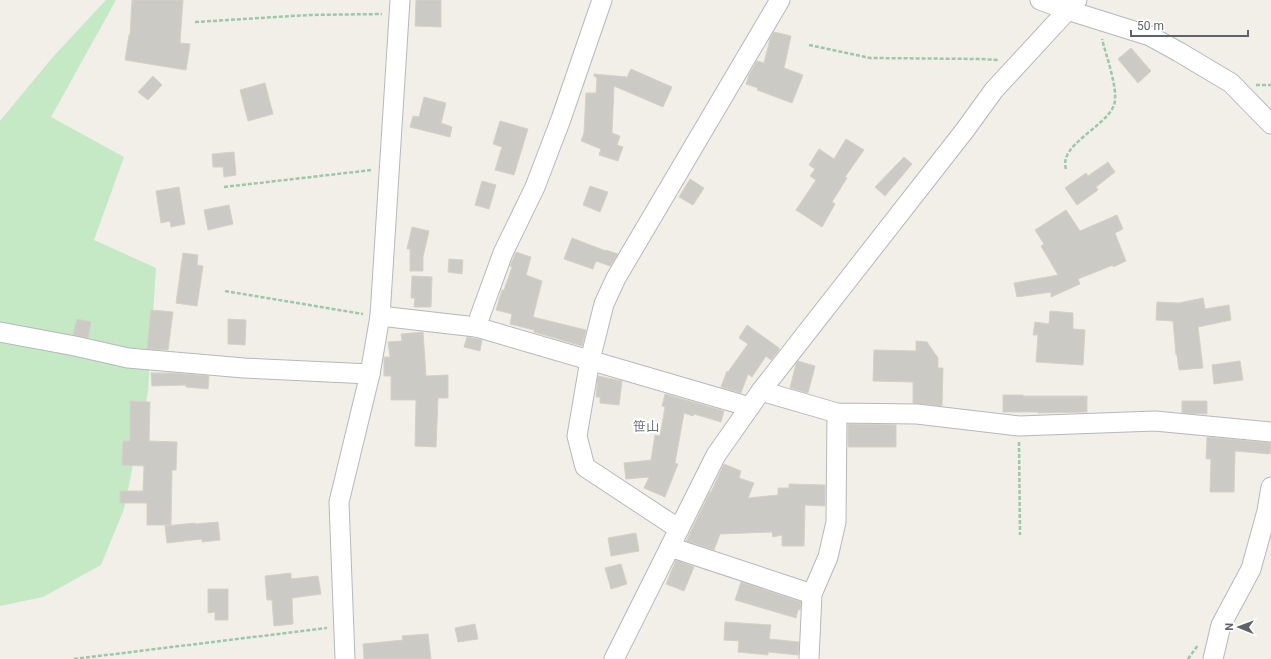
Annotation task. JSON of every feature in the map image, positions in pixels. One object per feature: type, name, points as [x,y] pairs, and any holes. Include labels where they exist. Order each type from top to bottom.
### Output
[{"type":"street","points":[[476,327],[503,254],[535,188],[561,119],[602,0]]},
{"type":"street","points":[[679,529],[585,467],[577,436],[590,360],[604,304],[616,278],[780,0]]},
{"type":"street","points":[[1040,0],[1072,5],[1097,19],[1150,36],[1180,52],[1231,83],[1271,124]]},
{"type":"street","points":[[614,659],[716,455],[761,392],[965,130],[994,90],[1072,5]]},
{"type":"street","points":[[345,659],[339,502],[370,374],[380,316],[400,7]]},
{"type":"street","points":[[380,316],[476,327],[750,407]]},
{"type":"street","points":[[0,332],[75,346],[128,358],[244,368],[370,374]]},
{"type":"street","points":[[761,392],[837,413],[917,414],[1019,426],[1155,421],[1271,432]]},
{"type":"street","points":[[810,659],[812,594],[828,557],[836,522],[837,413]]},
{"type":"street","points":[[1213,659],[1221,625],[1251,569],[1267,511],[1271,487]]},
{"type":"street","points":[[670,547],[812,594]]},
{"type":"path","points":[[195,22],[309,15],[400,7]]},
{"type":"path","points":[[1066,169],[1064,163],[1068,151],[1108,115],[1114,105],[1115,92],[1113,81],[1097,19]]},
{"type":"path","points":[[809,45],[870,58],[980,59],[1019,62]]},
{"type":"path","points":[[224,187],[390,168]]},
{"type":"path","points":[[226,291],[380,316]]},
{"type":"path","points":[[1019,426],[1020,535]]},
{"type":"path","points":[[74,659],[343,626]]},
{"type":"green space","points":[[106,0],[116,0],[51,117],[124,157],[94,240],[156,268],[148,392],[124,509],[101,565],[43,597],[0,606],[0,121],[52,58]]},
{"type":"building","points":[[132,0],[183,0],[180,43],[190,44],[186,70],[125,60],[130,35]]},
{"type":"building","points":[[416,0],[441,0],[441,27],[415,26]]},
{"type":"building","points":[[774,32],[791,36],[784,68],[803,75],[792,103],[757,90],[758,88],[746,84],[757,61],[764,63],[770,39]]},
{"type":"building","points":[[1131,48],[1151,71],[1138,83],[1118,59]]},
{"type":"building","points":[[631,69],[672,87],[663,107],[614,86],[612,133],[620,136],[617,145],[623,147],[618,161],[599,155],[601,149],[581,141],[584,133],[586,93],[596,93],[597,78],[594,74],[627,77]]},
{"type":"building","points":[[153,76],[162,85],[148,100],[138,92]]},
{"type":"building","points":[[265,83],[273,114],[248,121],[240,90]]},
{"type":"building","points":[[424,97],[446,103],[441,123],[452,127],[450,137],[410,127],[413,116],[419,117]]},
{"type":"building","points":[[500,121],[528,129],[514,175],[495,170],[502,147],[493,144]]},
{"type":"building","points":[[846,139],[864,150],[845,177],[847,178],[832,202],[835,204],[822,227],[796,210],[816,180],[810,176],[815,169],[809,165],[819,149],[834,159]]},
{"type":"building","points":[[234,152],[236,175],[224,177],[223,167],[213,167],[212,154]]},
{"type":"building","points":[[904,157],[912,164],[885,196],[875,187]]},
{"type":"building","points":[[1108,162],[1115,172],[1096,187],[1098,190],[1077,205],[1065,188],[1086,173],[1088,176]]},
{"type":"building","points":[[690,179],[704,188],[693,205],[679,197]]},
{"type":"building","points":[[482,181],[496,185],[489,209],[475,205]]},
{"type":"building","points":[[590,186],[608,192],[600,212],[583,205]]},
{"type":"building","points":[[179,187],[185,224],[171,227],[170,221],[161,223],[156,191]]},
{"type":"building","points":[[229,205],[233,224],[208,230],[204,210]]},
{"type":"building","points":[[1066,210],[1080,231],[1117,215],[1123,229],[1115,233],[1126,261],[1078,279],[1080,284],[1051,297],[1051,292],[1017,297],[1014,283],[1058,275],[1041,246],[1044,244],[1035,230]]},
{"type":"building","points":[[412,227],[429,231],[423,257],[423,271],[410,271],[410,249],[407,249]]},
{"type":"building","points":[[572,238],[618,254],[610,266],[596,261],[593,269],[564,259]]},
{"type":"building","points":[[516,252],[531,257],[526,275],[542,281],[533,317],[586,330],[582,346],[534,332],[534,330],[510,324],[512,314],[496,310]]},
{"type":"building","points":[[183,253],[198,255],[197,265],[203,266],[197,306],[176,303]]},
{"type":"building","points":[[449,259],[463,260],[462,274],[448,272]]},
{"type":"building","points":[[412,276],[432,277],[431,307],[414,307],[415,298],[411,298]]},
{"type":"building","points":[[1203,298],[1205,309],[1229,305],[1231,320],[1198,327],[1203,368],[1179,370],[1173,321],[1156,320],[1157,302],[1179,303]]},
{"type":"building","points":[[151,310],[173,312],[168,350],[147,349]]},
{"type":"building","points":[[1050,311],[1073,313],[1073,329],[1085,330],[1083,365],[1036,362],[1038,335],[1033,335],[1035,322],[1049,324]]},
{"type":"building","points":[[77,319],[91,322],[88,338],[73,335]]},
{"type":"building","points":[[228,319],[246,320],[245,345],[228,344]]},
{"type":"building","points":[[747,325],[779,348],[779,350],[771,360],[766,356],[752,377],[748,374],[741,393],[721,387],[727,371],[728,372],[748,344],[739,338]]},
{"type":"building","points":[[423,332],[426,376],[448,375],[448,398],[438,398],[436,447],[415,446],[416,400],[391,400],[391,376],[384,376],[384,357],[390,357],[388,342],[402,341],[401,334]]},
{"type":"building","points":[[467,337],[482,340],[480,351],[464,347]]},
{"type":"building","points":[[916,341],[927,342],[938,358],[938,368],[943,368],[942,406],[913,403],[913,382],[873,381],[874,350],[916,351]]},
{"type":"building","points":[[798,361],[815,366],[808,393],[790,388]]},
{"type":"building","points":[[1240,361],[1243,380],[1214,384],[1212,365]]},
{"type":"building","points":[[151,373],[209,376],[208,389],[186,387],[186,385],[152,386]]},
{"type":"building","points":[[598,376],[622,381],[619,405],[600,403],[600,397],[596,397]]},
{"type":"building","points":[[665,394],[724,411],[721,422],[694,414],[693,416],[684,413],[675,463],[678,464],[665,497],[644,488],[649,477],[626,479],[624,463],[651,460],[655,435],[660,436],[665,407],[662,406]]},
{"type":"building","points":[[1003,395],[1087,396],[1087,412],[1003,412]]},
{"type":"building","points":[[130,401],[150,402],[149,441],[177,442],[176,470],[172,470],[171,525],[147,525],[147,503],[120,503],[120,491],[143,491],[144,466],[122,465],[123,441],[130,441]]},
{"type":"building","points":[[1182,401],[1207,401],[1207,414],[1182,413]]},
{"type":"building","points":[[848,424],[896,425],[896,447],[848,447]]},
{"type":"building","points":[[1207,437],[1271,443],[1270,454],[1235,451],[1234,492],[1210,492],[1211,459],[1206,459]]},
{"type":"building","points":[[724,464],[741,471],[739,478],[754,483],[748,498],[778,495],[778,488],[789,488],[789,484],[825,485],[825,506],[805,505],[804,546],[782,546],[782,535],[773,537],[772,532],[720,534],[714,550],[686,541]]},
{"type":"building","points":[[218,522],[220,540],[202,542],[202,539],[167,543],[165,526]]},
{"type":"building","points":[[636,533],[639,551],[611,556],[608,538]]},
{"type":"building","points":[[676,560],[694,567],[684,591],[666,584]]},
{"type":"building","points":[[621,564],[627,584],[611,589],[605,568]]},
{"type":"building","points":[[291,573],[291,579],[318,576],[321,594],[292,598],[293,624],[274,626],[272,600],[267,600],[265,576]]},
{"type":"building","points":[[741,582],[801,602],[800,610],[798,610],[796,618],[735,600]]},
{"type":"building","points":[[208,589],[228,589],[228,620],[215,620],[215,612],[208,613]]},
{"type":"building","points":[[725,622],[771,625],[769,639],[799,642],[798,655],[768,652],[768,655],[738,652],[739,641],[724,640]]},
{"type":"building","points":[[475,624],[478,639],[458,642],[455,628]]},
{"type":"building","points":[[428,634],[431,659],[364,659],[363,644],[403,640],[402,636]]},
{"type":"district","name":"笹山","points":[[646,426]]}]
